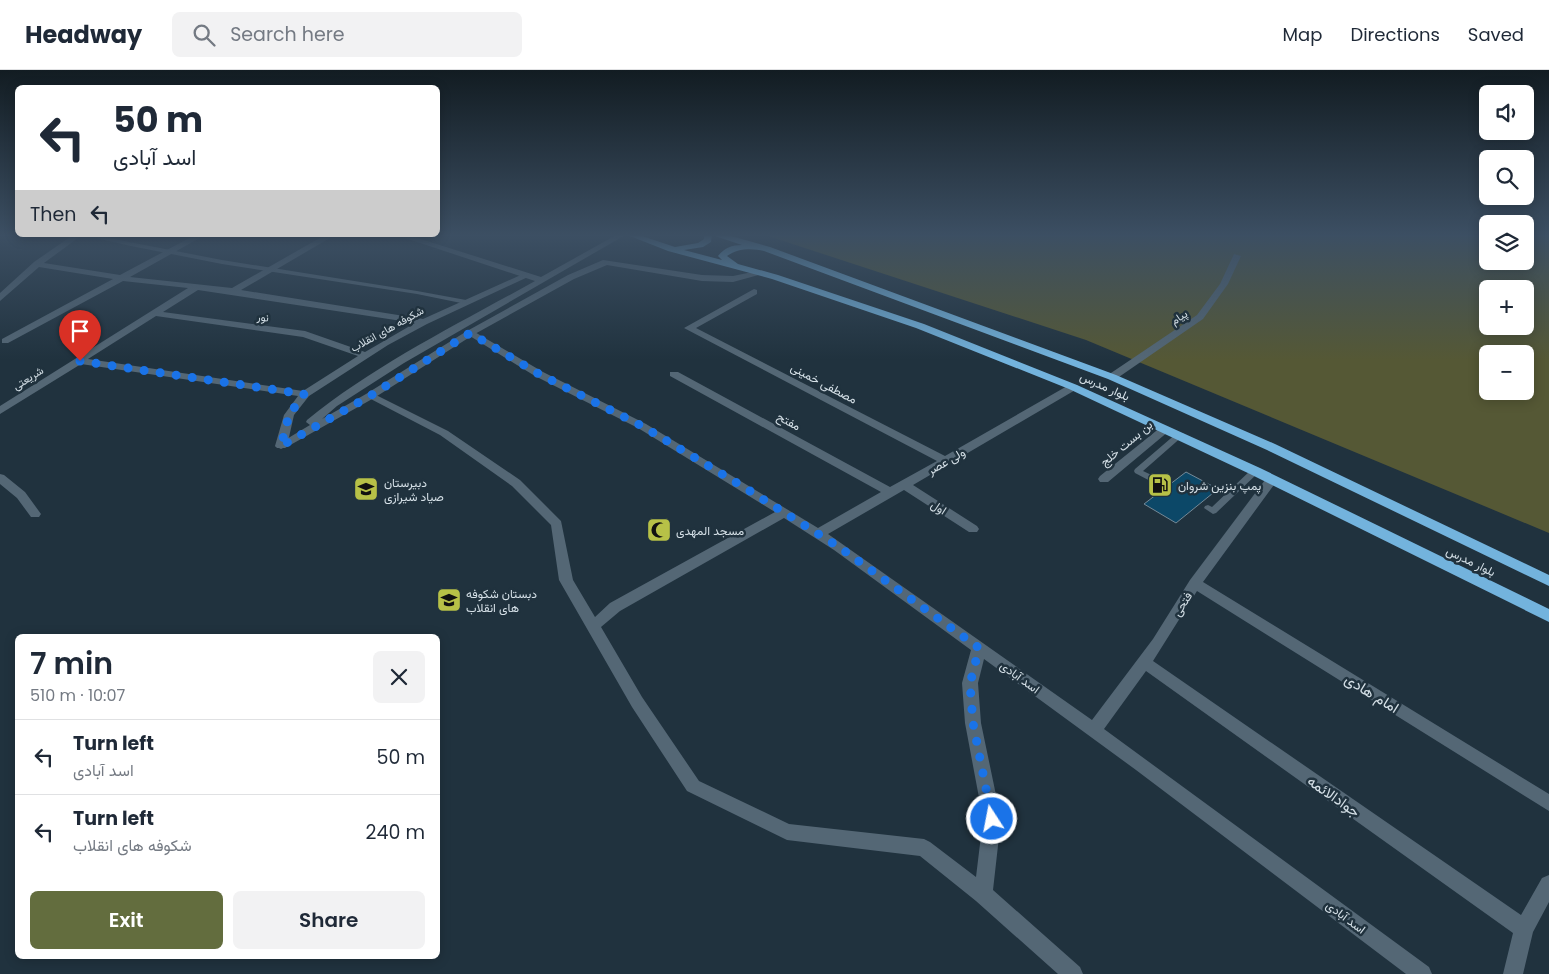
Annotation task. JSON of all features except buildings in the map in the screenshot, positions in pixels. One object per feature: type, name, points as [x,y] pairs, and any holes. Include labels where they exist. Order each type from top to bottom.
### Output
[{"type":"highway","name":"بلوار مدرس","points":[[771,276],[920,326],[1073,387],[1272,479],[1549,616]]},
{"type":"highway","name":"بلوار مدرس","points":[[839,276],[1112,377],[1271,447],[1549,581]]},
{"type":"street","points":[[0,298],[24,276]]},
{"type":"street","points":[[111,276],[233,291],[424,322]]},
{"type":"street","points":[[6,341],[125,276]]},
{"type":"street","points":[[233,291],[258,276]]},
{"type":"street","name":"شکوفه های انقلاب","points":[[281,446],[289,415],[304,394],[365,355],[424,322],[526,276]]},
{"type":"street","points":[[527,276],[540,280]]},
{"type":"street","points":[[281,446],[342,399],[401,361],[547,276]]},
{"type":"street","points":[[281,446],[370,396],[470,333],[573,276]]},
{"type":"street","points":[[691,276],[733,279],[747,276]]},
{"type":"street","name":"پیام","points":[[1112,377],[1200,317],[1228,276]]},
{"type":"street","points":[[0,285],[15,284]]},
{"type":"street","name":"شریعتی","points":[[0,411],[196,287]]},
{"type":"street","name":"مصطفی خمینی","points":[[754,292],[689,328],[946,461]]},
{"type":"street","name":"نور","points":[[154,313],[305,334],[365,355]]},
{"type":"street","name":"اسد آبادی","points":[[470,333],[539,374],[642,426],[818,534],[1094,730],[1422,974]]},
{"type":"street","points":[[80,361],[304,394]]},
{"type":"street","name":"مفتح","points":[[674,374],[890,493]]},
{"type":"street","name":"ولی عصر","points":[[818,534],[1073,387]]},
{"type":"street","points":[[370,396],[444,432],[516,483],[557,524],[566,580],[637,702],[693,786],[787,832],[924,848],[982,894],[1073,974]]},
{"type":"street","name":"بن بست خلج","points":[[1104,479],[1165,429]]},
{"type":"street","points":[[0,478],[21,495],[35,514]]},
{"type":"street","name":"فتحی","points":[[1094,730],[1158,643],[1195,583],[1272,479]]},
{"type":"street","name":"اول","points":[[905,485],[973,529]]},
{"type":"street","points":[[593,626],[615,607],[784,512]]},
{"type":"street","name":"امام هادی","points":[[1195,583],[1549,803]]},
{"type":"street","points":[[979,648],[970,684],[973,723],[992,819],[982,894]]},
{"type":"street","name":"جوادالائمه","points":[[1144,662],[1524,929]]},
{"type":"street","points":[[1513,974],[1524,929],[1549,884]]},
{"type":"lane","points":[[311,276],[417,292],[466,302]]},
{"type":"lane","points":[[1159,482],[1138,471],[1180,435]]},
{"type":"lane","points":[[1208,508],[1213,511],[1255,471]]},
{"type":"green space","points":[[891,276],[1549,276],[1549,533],[1086,340]]},
{"type":"place","name":"پمپ بنزین شروان","points":[[1160,485]]},
{"type":"place","name":"دبیرستان صیاد شیرازی","points":[[366,489]]},
{"type":"place","name":"مسجد المهدی","points":[[659,530]]},
{"type":"place","name":"دبستان شکوفه های انقلاب","points":[[449,600]]},
{"type":"route","points":[[80,361],[304,394],[289,415],[281,446],[370,396],[470,333],[539,374],[642,426],[742,486],[839,547],[979,648],[970,684],[973,723],[992,819]]}]
